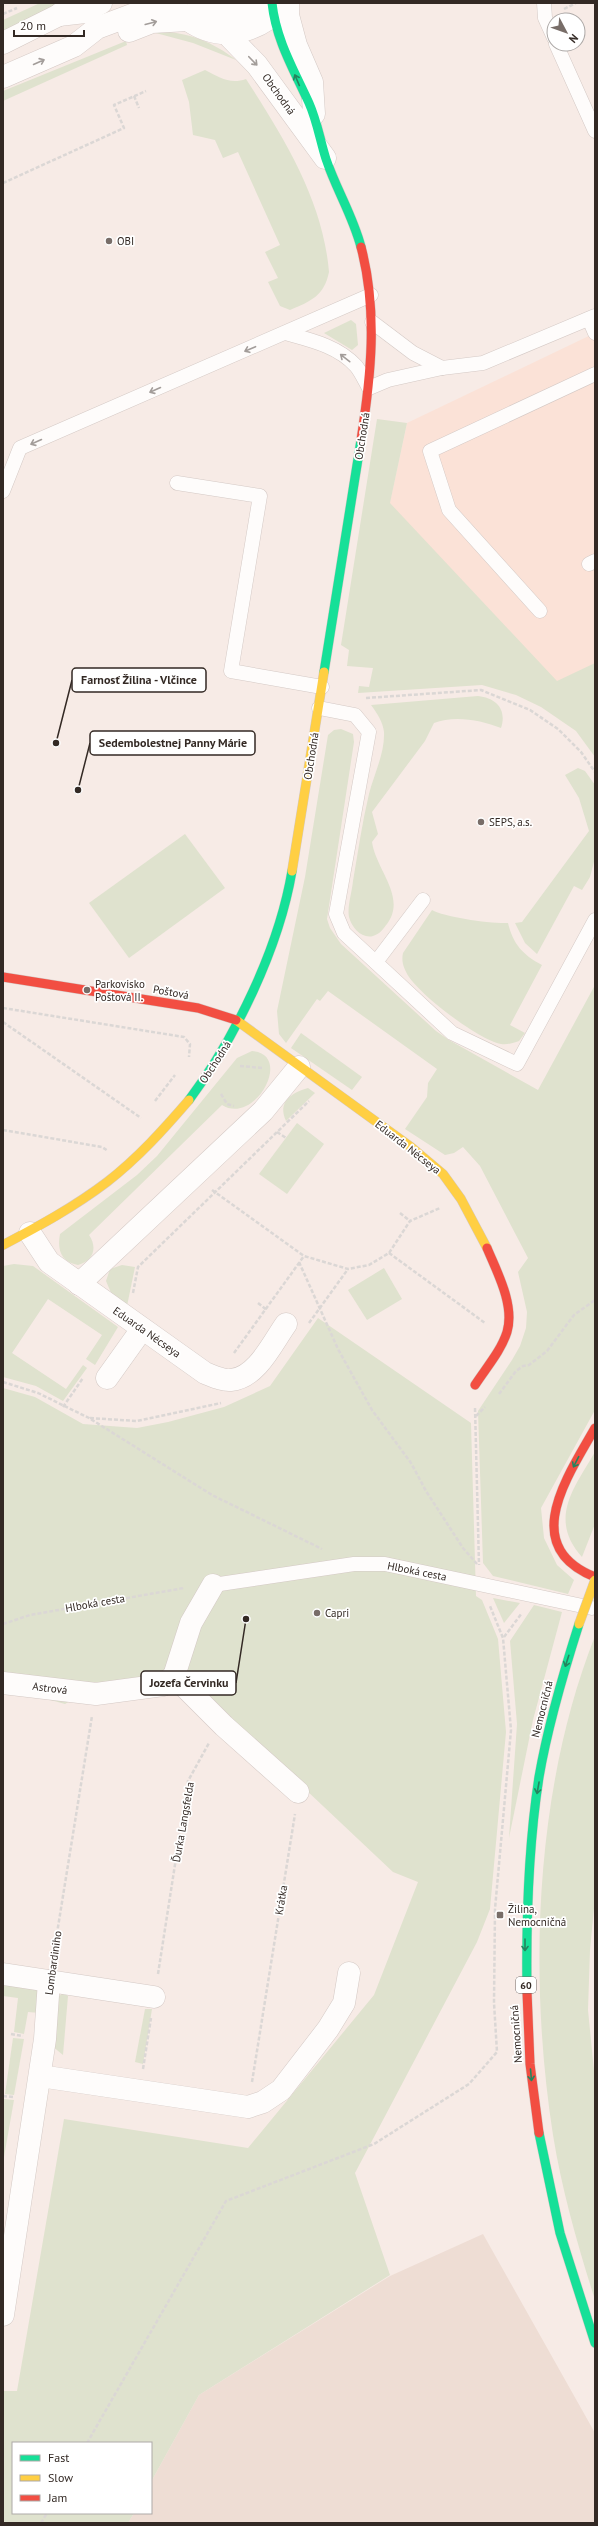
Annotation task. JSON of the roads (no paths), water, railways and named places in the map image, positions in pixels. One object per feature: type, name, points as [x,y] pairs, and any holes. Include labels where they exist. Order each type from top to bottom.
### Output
[{"type":"street","points":[[3,43],[66,9],[85,12],[101,3]]},
{"type":"street","points":[[3,77],[74,46],[97,28],[164,3]]},
{"type":"street","points":[[170,3],[193,12],[208,30],[226,33],[243,31],[259,26],[276,6]]},
{"type":"street","points":[[74,46],[102,42],[152,22],[193,12],[210,10],[223,14],[276,6]]},
{"type":"street","name":"Obchodná","points":[[3,1245],[30,1233],[92,1195],[127,1167],[159,1136],[207,1076],[239,1021],[268,956],[289,889],[369,388],[373,344],[371,295],[363,255],[352,216],[327,160],[314,116],[312,82],[290,26],[276,6]]},
{"type":"street","name":"Obchodná","points":[[226,33],[257,64],[327,160]]},
{"type":"street","name":"Poštová","points":[[3,977],[198,1008],[239,1021]]},
{"type":"street","name":"Eduarda Nécseya","points":[[239,1021],[299,1067],[416,1151],[443,1174],[461,1198],[481,1234],[500,1278],[509,1314],[507,1331],[499,1349],[475,1385]]},
{"type":"street","points":[[79,1284],[254,1119],[299,1067]]},
{"type":"street","name":"Eduarda Nécseya","points":[[30,1233],[49,1262],[205,1373],[216,1378],[232,1380],[253,1370],[286,1324]]},
{"type":"street","points":[[97,1375],[135,1324]]},
{"type":"street","points":[[595,1428],[556,1501],[554,1534],[566,1560],[585,1574],[595,1578]]},
{"type":"street","name":"Nemocničná","points":[[595,1578],[579,1624],[548,1731],[536,1795],[525,1935],[526,2014],[533,2093],[542,2158],[561,2237],[595,2343]]},
{"type":"street","points":[[213,1585],[191,1623],[174,1676],[224,1726],[298,1792]]},
{"type":"street","name":"Astrová","points":[[3,1683],[96,1694],[163,1685],[174,1676]]},
{"type":"street","points":[[40,2076],[248,2107],[263,2102],[281,2090],[328,2029],[344,2003],[349,1973]]},
{"type":"street","points":[[3,1974],[154,1997]]},
{"type":"street","name":"Lombardiniho","points":[[3,2315],[40,2076],[45,2039],[49,1981]]},
{"type":"lane","points":[[544,3],[546,20]]},
{"type":"lane","points":[[560,52],[595,131]]},
{"type":"lane","points":[[3,491],[20,448],[371,295]]},
{"type":"lane","points":[[285,333],[318,342],[339,353],[356,366],[369,388],[388,380],[442,368],[483,363],[592,318],[595,333]]},
{"type":"lane","points":[[372,322],[413,353],[442,368]]},
{"type":"lane","points":[[540,611],[448,510],[430,451],[595,374]]},
{"type":"lane","points":[[177,483],[260,496],[231,671],[322,687]]},
{"type":"lane","points":[[319,708],[355,716],[369,732],[336,914],[344,933],[452,1033],[517,1064],[595,920]]},
{"type":"lane","points":[[376,962],[423,900]]},
{"type":"lane","name":"Hlboká cesta","points":[[213,1585],[354,1564],[386,1564],[595,1608]]},
{"type":"place","name":"OBI","points":[[109,241]]},
{"type":"place","name":"Farnosť Žilina - Vlčince","points":[[56,743]]},
{"type":"place","name":"Sedembolestnej Panny Márie","points":[[78,790]]},
{"type":"place","name":"SEPS, a.s.","points":[[481,822]]},
{"type":"place","name":"Parkovisko Poštová II.","points":[[87,990]]},
{"type":"place","name":"Capri","points":[[317,1613]]},
{"type":"place","name":"Jozefa Červinku","points":[[246,1619]]},
{"type":"place","name":"Žilina, Nemocničná","points":[[500,1915]]}]
